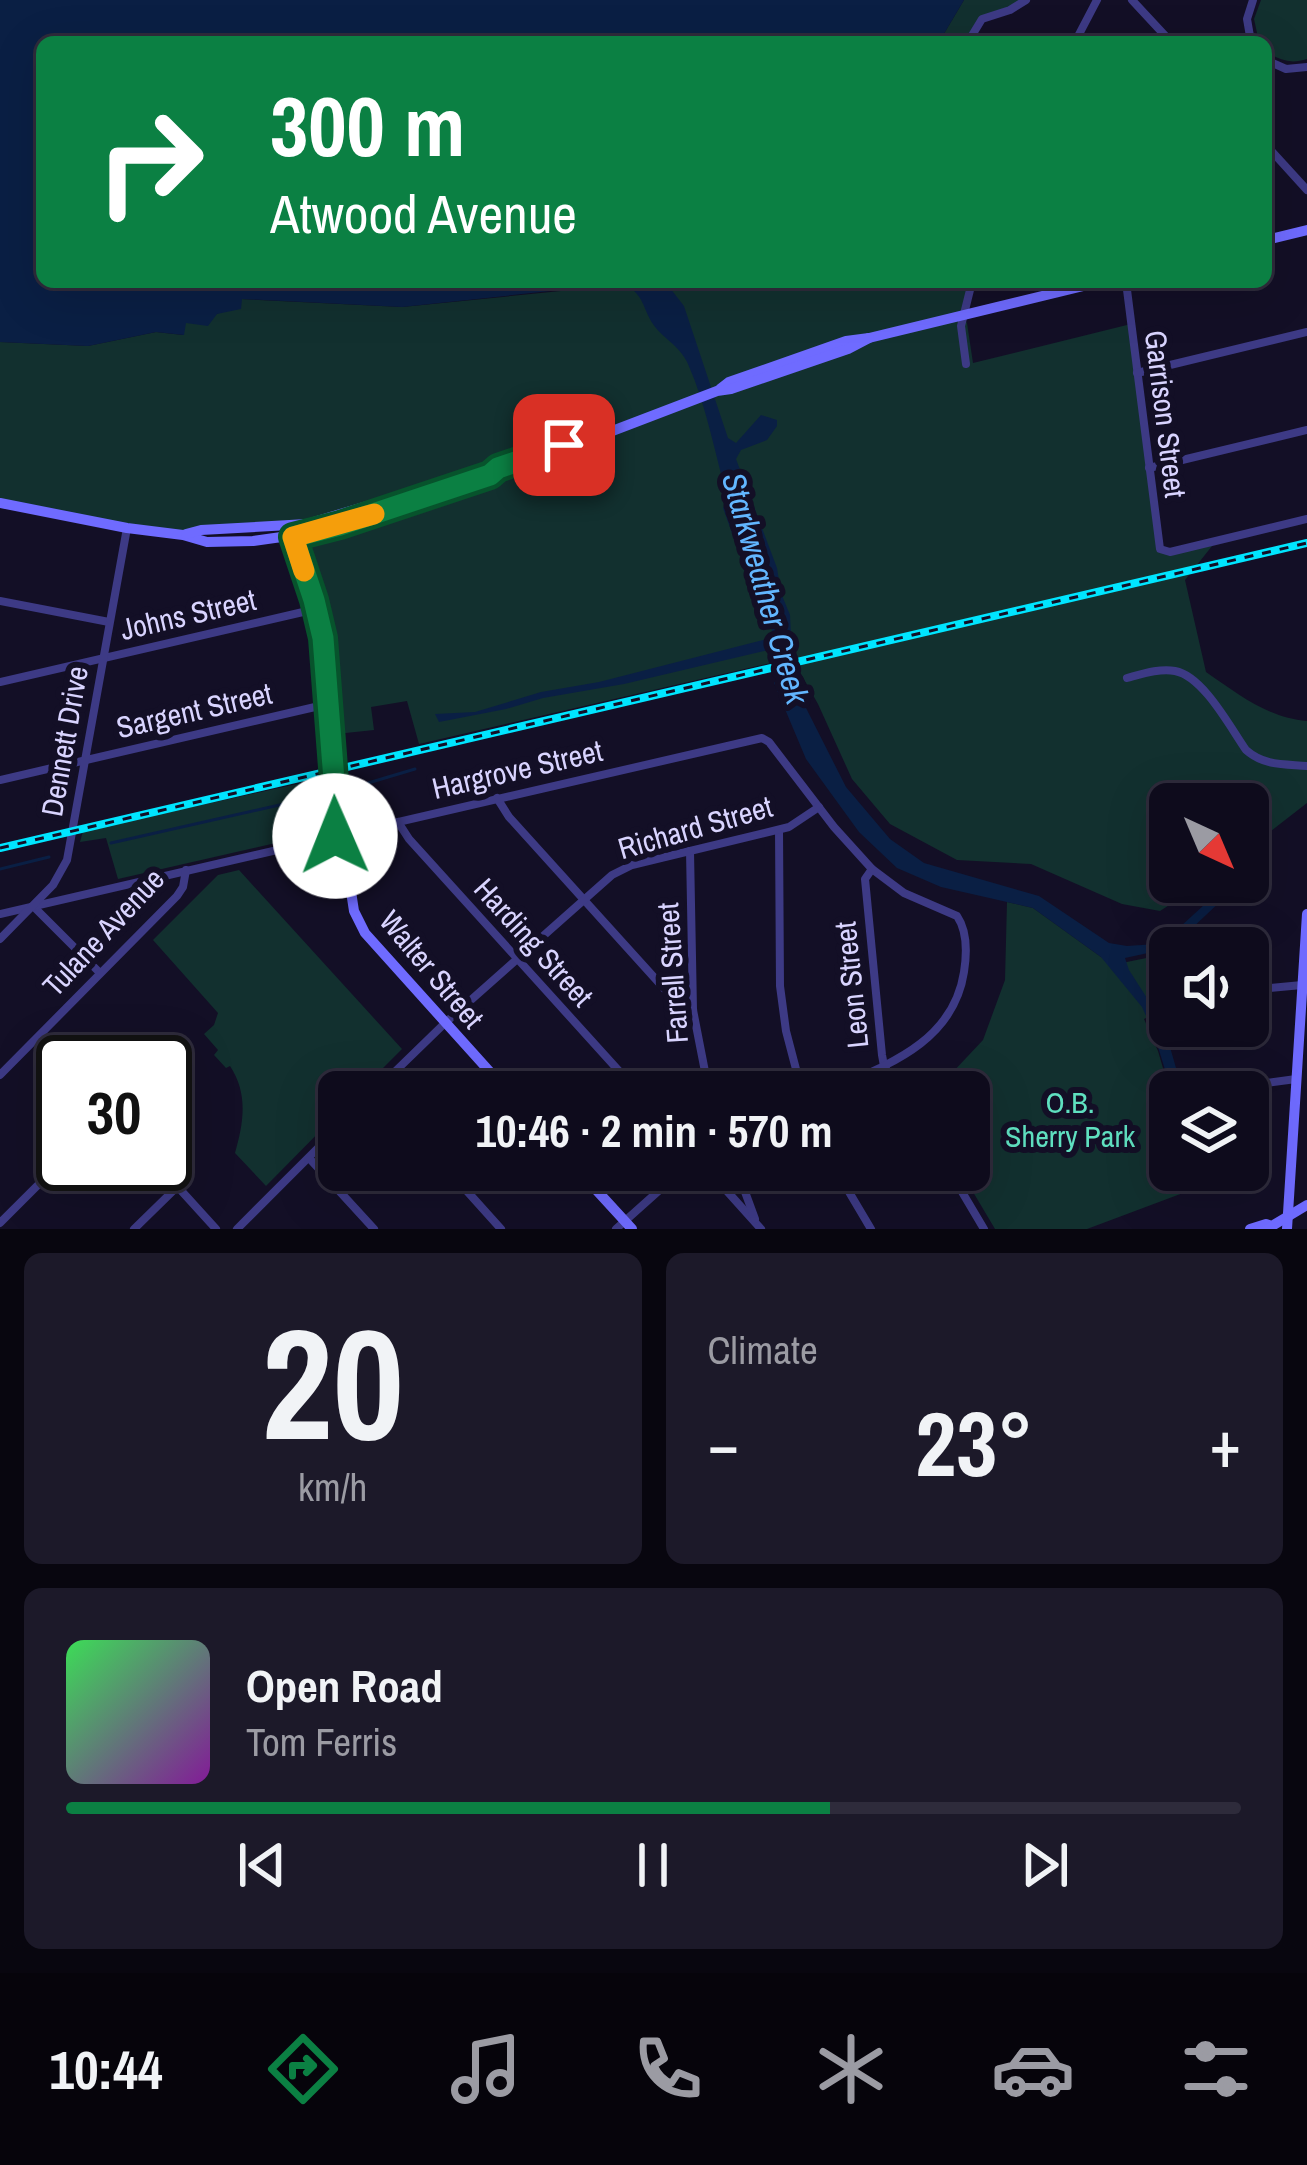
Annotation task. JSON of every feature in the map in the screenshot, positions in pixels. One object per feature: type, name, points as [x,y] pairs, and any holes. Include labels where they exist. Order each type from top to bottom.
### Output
[{"type":"street","points":[[972,36],[982,19],[1026,0]]},
{"type":"street","points":[[1132,0],[1165,36]]},
{"type":"street","points":[[1250,36],[1247,20],[1253,0]]},
{"type":"street","points":[[1078,36],[1092,2]]},
{"type":"street","points":[[1272,63],[1286,69],[1307,67]]},
{"type":"street","points":[[1272,152],[1307,190]]},
{"type":"street","points":[[1272,239],[1307,230]]},
{"type":"street","points":[[966,364],[962,315],[970,288]]},
{"type":"street","name":"Garrison Street","points":[[1127,288],[1158,543],[1163,551],[1307,519]]},
{"type":"street","points":[[0,504],[207,542],[231,542],[338,516],[489,467],[573,446],[869,338],[1047,289]]},
{"type":"street","points":[[1137,373],[1307,332]]},
{"type":"street","points":[[1149,468],[1307,430]]},
{"type":"street","name":"Walter Street","points":[[291,527],[324,650],[333,812],[354,911],[362,929],[489,1071]]},
{"type":"street","name":"Dennett Drive","points":[[0,938],[53,885],[67,860],[127,528]]},
{"type":"street","points":[[0,601],[110,622]]},
{"type":"street","name":"Johns Street","points":[[0,682],[316,609]]},
{"type":"street","points":[[1127,678],[1167,670],[1186,675],[1201,687],[1254,757],[1270,764],[1307,766]]},
{"type":"street","name":"Sargent Street","points":[[0,780],[328,704]]},
{"type":"street","name":"Hargrove Street","points":[[0,914],[758,737],[764,738],[819,807]]},
{"type":"street","points":[[497,799],[670,995],[693,1010]]},
{"type":"street","points":[[819,807],[872,869],[904,893],[959,918],[965,934],[966,960],[957,998],[943,1023],[910,1054],[873,1071]]},
{"type":"street","name":"Richard Street","points":[[396,1071],[602,882],[627,867],[779,830],[819,807]]},
{"type":"street","name":"Harding Street","points":[[398,822],[619,1071]]},
{"type":"street","points":[[779,830],[780,986],[796,1071]]},
{"type":"street","name":"Farrell Street","points":[[690,850],[693,1010],[705,1071]]},
{"type":"street","name":"Tulane Avenue","points":[[41,1035],[177,896],[186,869]]},
{"type":"street","name":"Leon Street","points":[[872,869],[865,879],[887,1071]]},
{"type":"street","points":[[33,906],[100,973]]},
{"type":"street","points":[[1279,1227],[1299,1081],[1307,914]]},
{"type":"street","points":[[1269,988],[1304,985]]},
{"type":"street","name":"Tulane Avenue","points":[[0,1075],[36,1040]]},
{"type":"street","points":[[1269,1084],[1299,1081]]},
{"type":"street","points":[[237,1229],[318,1149]]},
{"type":"street","points":[[309,1158],[374,1229]]},
{"type":"street","points":[[1279,1227],[1307,1202],[1295,1196],[1288,1184]]},
{"type":"street","points":[[0,1223],[36,1187]]},
{"type":"street","points":[[134,1229],[172,1191]]},
{"type":"street","points":[[182,1191],[216,1229]]},
{"type":"street","points":[[467,1191],[501,1229]]},
{"type":"street","points":[[595,1191],[624,1226],[660,1191]]},
{"type":"street","points":[[727,1191],[759,1227]]},
{"type":"street","points":[[745,1191],[759,1227]]},
{"type":"street","points":[[848,1191],[871,1229]]},
{"type":"street","points":[[961,1191],[984,1229]]},
{"type":"street","points":[[1250,1229],[1266,1223],[1279,1227]]},
{"type":"green space","points":[[964,0],[1026,0],[982,19],[972,36],[943,36]]},
{"type":"green space","points":[[1261,0],[1307,0],[1307,59],[1286,61],[1272,55],[1272,36],[1258,36],[1254,19]]},
{"type":"green space","points":[[591,288],[970,288],[962,315],[973,363],[1131,324],[1163,551],[1216,541],[1185,580],[1206,672],[1266,710],[1307,721],[1307,803],[1269,833],[1269,783],[1149,783],[1149,903],[1172,903],[1160,911],[1122,904],[1031,864],[957,860],[890,824],[852,779],[792,658],[419,744],[407,701],[371,707],[374,730],[336,734],[328,633],[299,522],[183,535],[0,503],[0,342],[88,346],[156,332],[183,335],[185,323],[217,314],[241,299],[402,307]]},
{"type":"green space","points":[[329,777],[332,825],[328,831],[118,879],[106,838],[80,842],[83,831]]},
{"type":"green space","points":[[239,870],[402,1049],[380,1071],[318,1071],[318,1133],[266,1186],[235,1153],[242,1119],[240,1087],[204,1034],[218,1013],[153,940],[218,875]]},
{"type":"green space","name":"O.B. Sherry Park","points":[[1007,902],[1033,908],[1117,964],[1149,957],[1149,1016],[1144,1019],[1149,1047],[1156,1047],[1164,1071],[1149,1071],[1149,1191],[1188,1191],[1087,1229],[995,1229],[972,1191],[990,1191],[990,1071],[954,1071],[983,1040],[1005,980]]},
{"type":"water","points":[[0,0],[964,0],[943,36],[36,36],[36,288],[579,288],[402,307],[242,299],[241,309],[217,314],[208,326],[186,323],[184,335],[156,332],[88,346],[0,342]]},
{"type":"water","name":"Starkweather Creek","points":[[630,288],[670,288],[684,306],[728,438],[736,443],[761,415],[777,420],[767,440],[741,450],[736,459],[777,568],[806,708],[846,787],[890,839],[924,863],[1039,896],[1109,943],[1149,944],[1149,953],[1125,958],[1149,1001],[1149,1022],[1101,957],[1033,908],[941,887],[897,868],[859,832],[806,759],[774,683],[779,675],[773,649],[439,722],[435,714],[475,712],[771,638],[738,534],[732,533],[723,508],[728,500],[688,364],[655,327]]},
{"type":"water","points":[[1206,903],[1219,903],[1193,927],[1180,927]]},
{"type":"water","points":[[1158,1047],[1170,1047],[1177,1071],[1165,1071]]},
{"type":"waterway","points":[[348,789],[415,769]]},
{"type":"waterway","points":[[111,843],[324,795]]},
{"type":"waterway","points":[[0,869],[49,857]]},
{"type":"railway","points":[[0,848],[1307,543]]},
{"type":"slow traffic","points":[[304,571],[293,537],[374,514]]},
{"type":"route","points":[[335,836],[342,834],[323,638],[293,537],[364,518],[564,445]]}]
